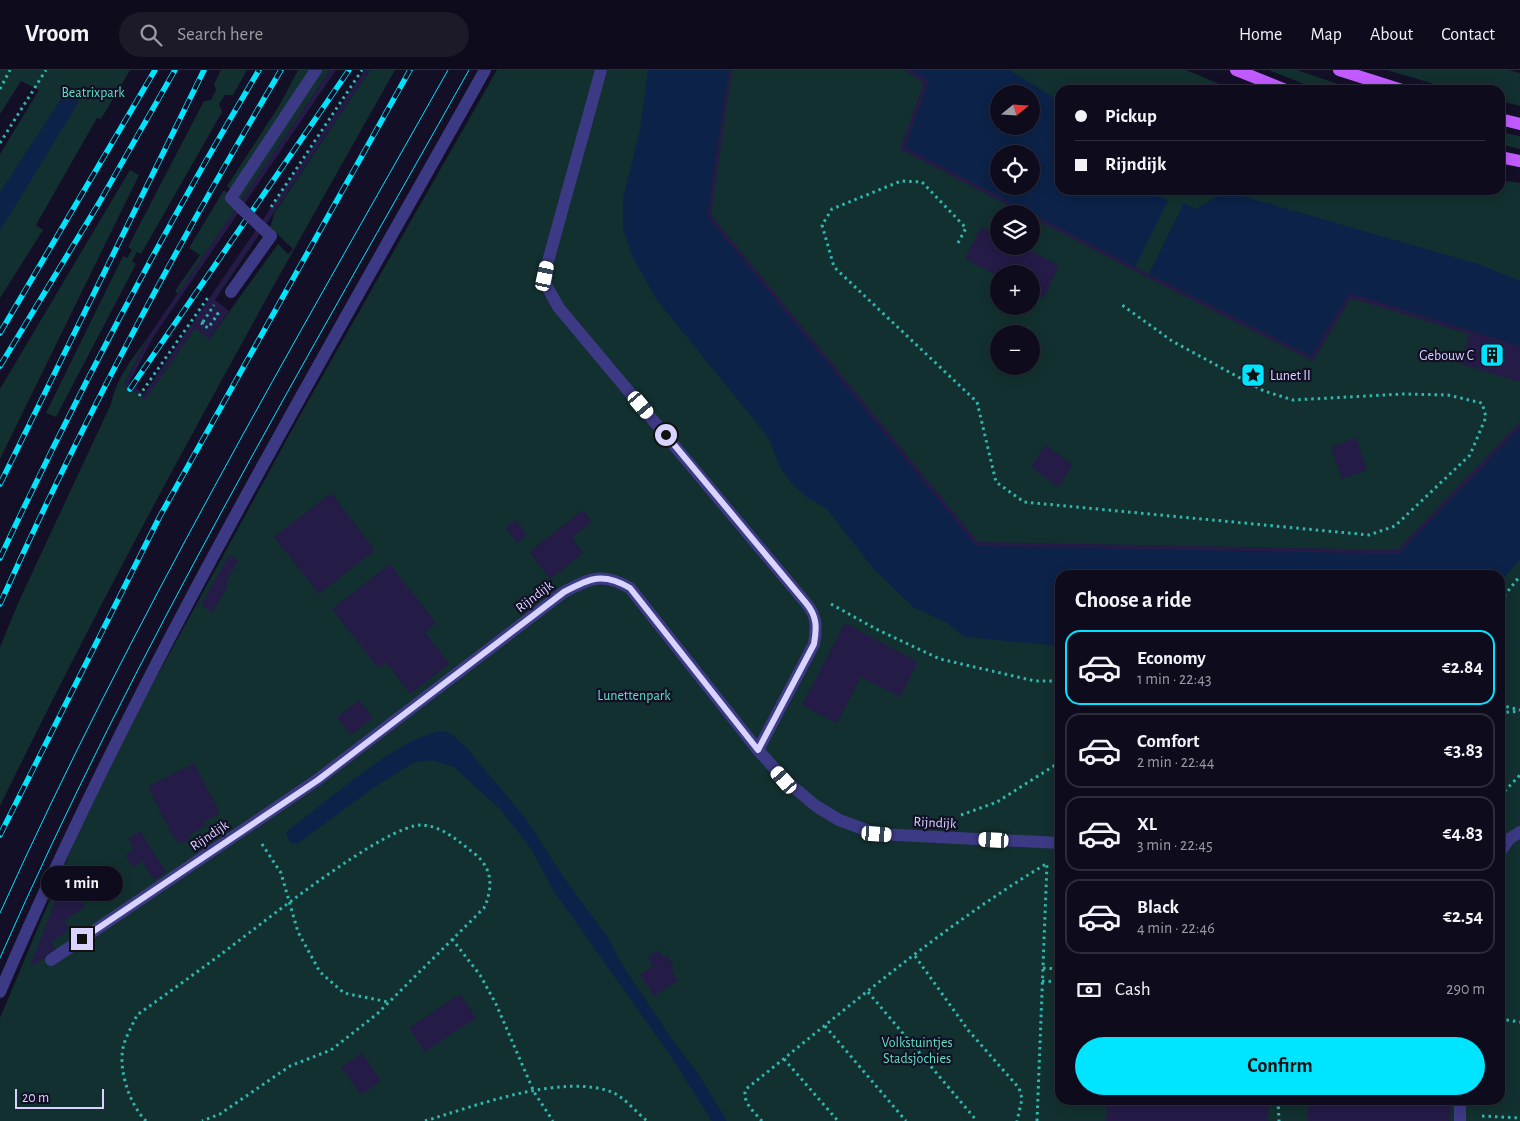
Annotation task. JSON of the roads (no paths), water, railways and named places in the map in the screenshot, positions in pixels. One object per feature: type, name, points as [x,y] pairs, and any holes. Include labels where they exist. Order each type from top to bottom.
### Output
[{"type":"main road","points":[[1236,70],[1274,85]]},
{"type":"main road","points":[[1339,70],[1386,85]]},
{"type":"main road","points":[[1505,120],[1520,124]]},
{"type":"main road","points":[[1505,158],[1520,161]]},
{"type":"street","points":[[231,292],[271,236],[231,198],[316,70]]},
{"type":"street","points":[[0,992],[84,807],[167,640],[297,402],[485,70]]},
{"type":"street","points":[[601,70],[547,265],[546,285],[559,308],[811,609],[816,624],[814,644],[758,750]]},
{"type":"street","name":"Rijndijk","points":[[51,960],[318,780],[564,592],[584,581],[599,578],[615,579],[630,588],[758,750],[784,780],[816,806],[839,820],[877,834],[1054,843]]},
{"type":"water","points":[[648,70],[729,70],[707,216],[976,545],[1399,554],[1520,428],[1520,560],[1505,576],[1505,570],[1055,570],[1055,646],[965,637],[947,623],[913,607],[872,567],[827,509],[808,498],[793,485],[781,469],[768,437],[656,299],[632,255],[623,229],[623,198],[640,129]]},
{"type":"water","points":[[912,70],[1009,70],[1034,85],[990,85],[990,135],[1040,135],[1040,89],[1055,98],[1055,195],[1156,195],[1168,200],[1135,267],[1040,217],[1040,205],[1016,205],[997,195],[1040,195],[1040,145],[990,145],[990,191],[905,147],[929,82]]},
{"type":"water","points":[[69,87],[79,91],[78,103],[0,231],[0,192]]},
{"type":"water","points":[[1219,195],[1239,195],[1478,264],[1520,281],[1520,346],[1350,293],[1311,356],[1149,274],[1184,203],[1196,209]]},
{"type":"water","points":[[442,731],[450,733],[466,747],[526,819],[564,878],[607,936],[623,966],[671,1038],[697,1072],[727,1121],[712,1121],[670,1055],[553,890],[532,850],[501,810],[454,767],[431,760],[413,763],[373,788],[297,844],[290,843],[286,832],[362,773],[405,745],[424,736]]},
{"type":"tram line","points":[[0,913],[50,805],[158,591],[272,382],[448,70]]},
{"type":"tram line","points":[[0,958],[52,843],[164,619],[284,398],[469,70]]},
{"type":"railway","points":[[0,333],[155,70]]},
{"type":"railway","points":[[0,366],[99,203],[175,70]]},
{"type":"railway","points":[[0,484],[204,70]]},
{"type":"railway","points":[[0,558],[91,372],[156,250],[259,70]]},
{"type":"railway","points":[[0,604],[64,468],[133,333],[205,201],[281,70]]},
{"type":"railway","points":[[130,389],[349,70]]},
{"type":"railway","points":[[0,835],[160,516],[410,70]]},
{"type":"place","name":"Gebouw C","points":[[1492,355]]},
{"type":"place","name":"Lunet II","points":[[1253,375]]},
{"type":"park label","name":"Beatrixpark","points":[[93,92]]},
{"type":"park label","name":"Lunettenpark","points":[[634,695]]},
{"type":"park label","name":"Volkstuintjes Stadsjochies","points":[[917,1050]]}]
